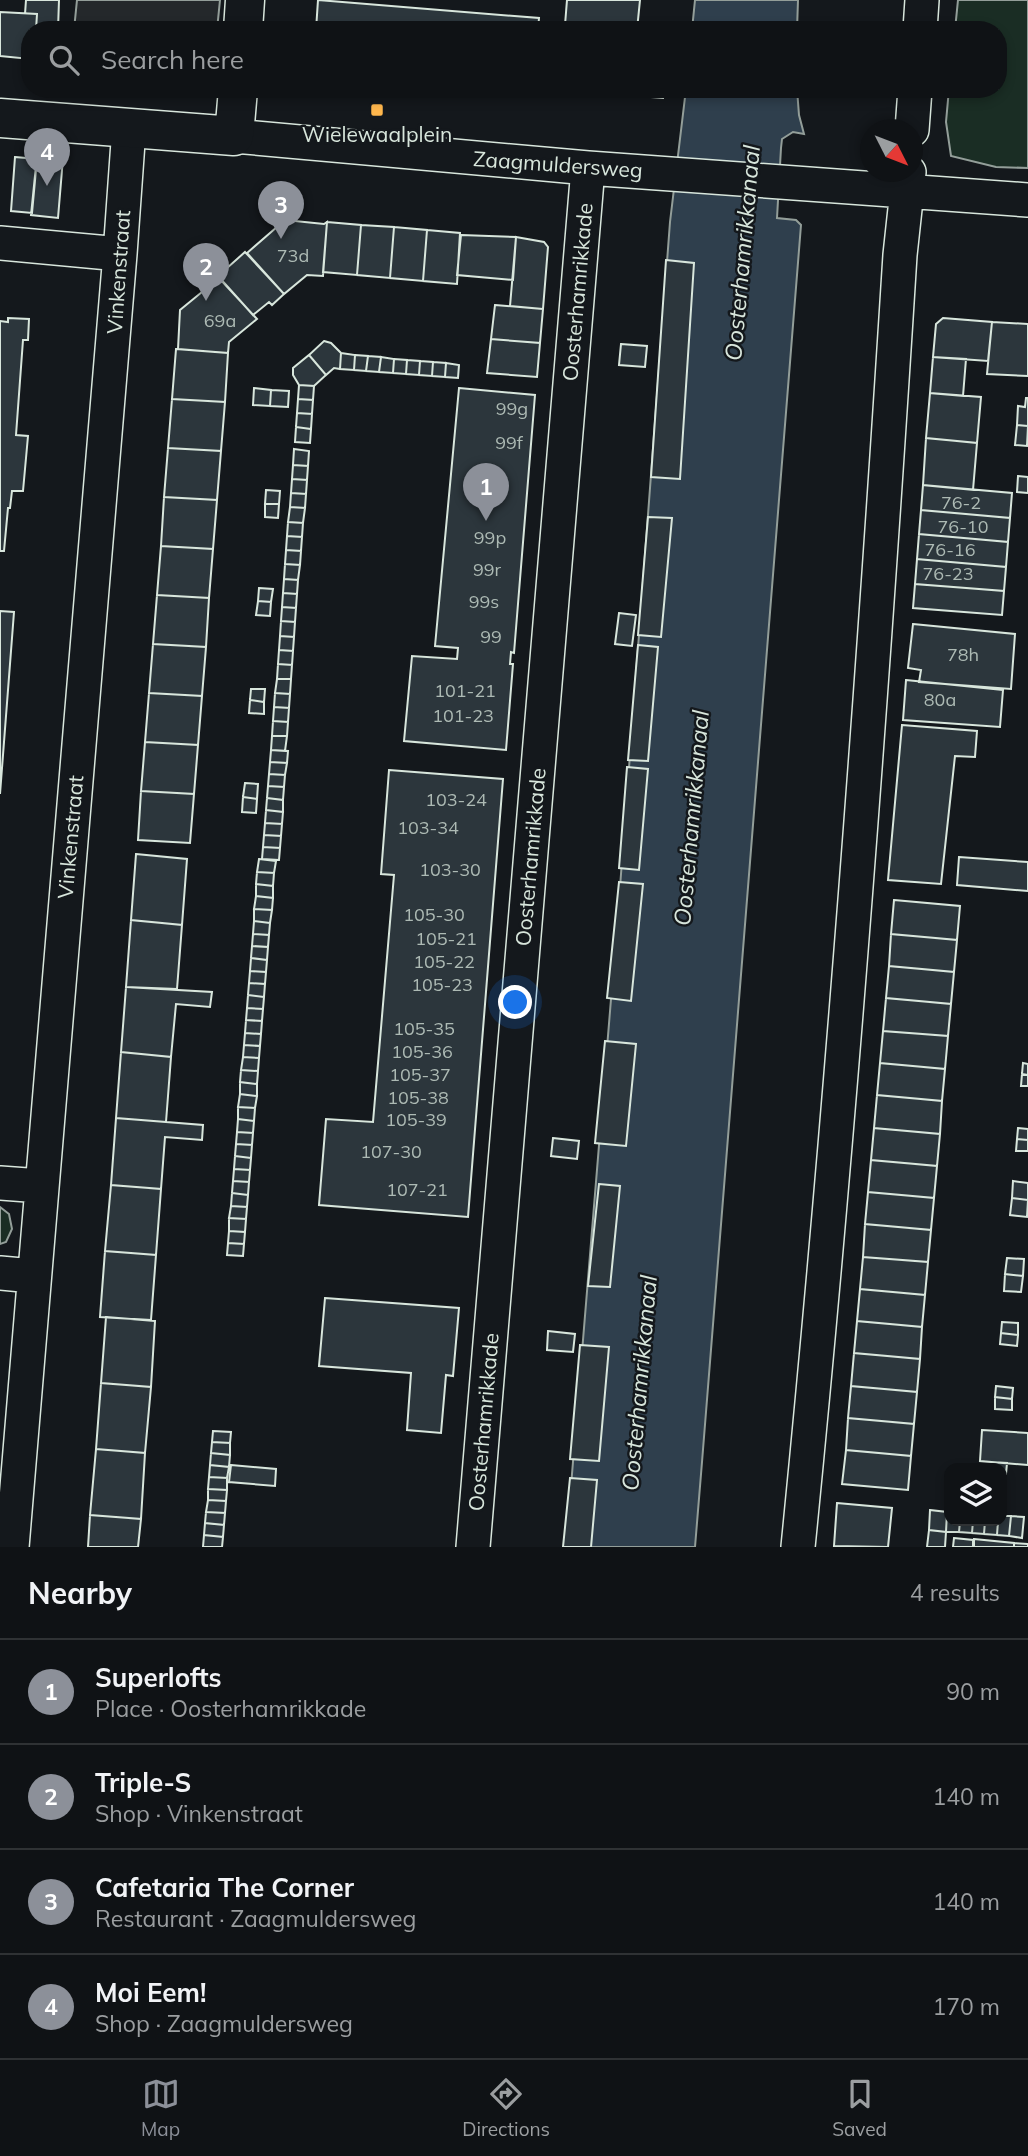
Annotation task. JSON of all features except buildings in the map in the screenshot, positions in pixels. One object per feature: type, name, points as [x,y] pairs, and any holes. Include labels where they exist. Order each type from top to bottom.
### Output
[{"type":"street","points":[[244,21],[245,0]]},
{"type":"street","points":[[921,21],[922,0]]},
{"type":"street","points":[[234,136],[237,98]]},
{"type":"street","points":[[913,119],[914,98]]},
{"type":"street","name":"Zaagmuldersweg","points":[[0,118],[588,168],[782,182],[860,182]]},
{"type":"street","name":"Vinkenstraat","points":[[12,1547],[129,128]]},
{"type":"street","name":"Oosterhamrikkade","points":[[473,1547],[588,168]]},
{"type":"street","points":[[798,1547],[825,1272],[856,895],[900,255],[908,182],[1028,200]]},
{"type":"street","points":[[0,243],[120,254]]},
{"type":"street","points":[[0,1183],[40,1186]]},
{"type":"street","points":[[0,1273],[33,1276]]},
{"type":"green space","points":[[958,0],[1028,0],[1028,168],[996,167],[951,156],[946,122],[948,98],[1007,98],[1007,21],[956,21]]},
{"type":"green space","points":[[0,1207],[9,1214],[12,1229],[6,1242],[0,1244]]},
{"type":"shaded area","points":[[77,0],[220,0],[218,21],[75,21]]},
{"type":"water","points":[[695,0],[798,0],[797,21],[693,21]]},
{"type":"water","name":"Oosterhamrikkanaal","points":[[685,98],[798,98],[804,134],[793,132],[782,139],[781,148],[777,218],[796,220],[801,225],[695,1547],[566,1547],[618,914],[670,222]]},
{"type":"place","name":"Wielewaalplein","points":[[377,110]]},
{"type":"place","name":"Moi Eem!","points":[[47,186]]},
{"type":"place","name":"Cafetaria The Corner","points":[[281,239]]},
{"type":"place","name":"Triple-S","points":[[206,301]]},
{"type":"place","name":"Superlofts","points":[[486,521]]}]
